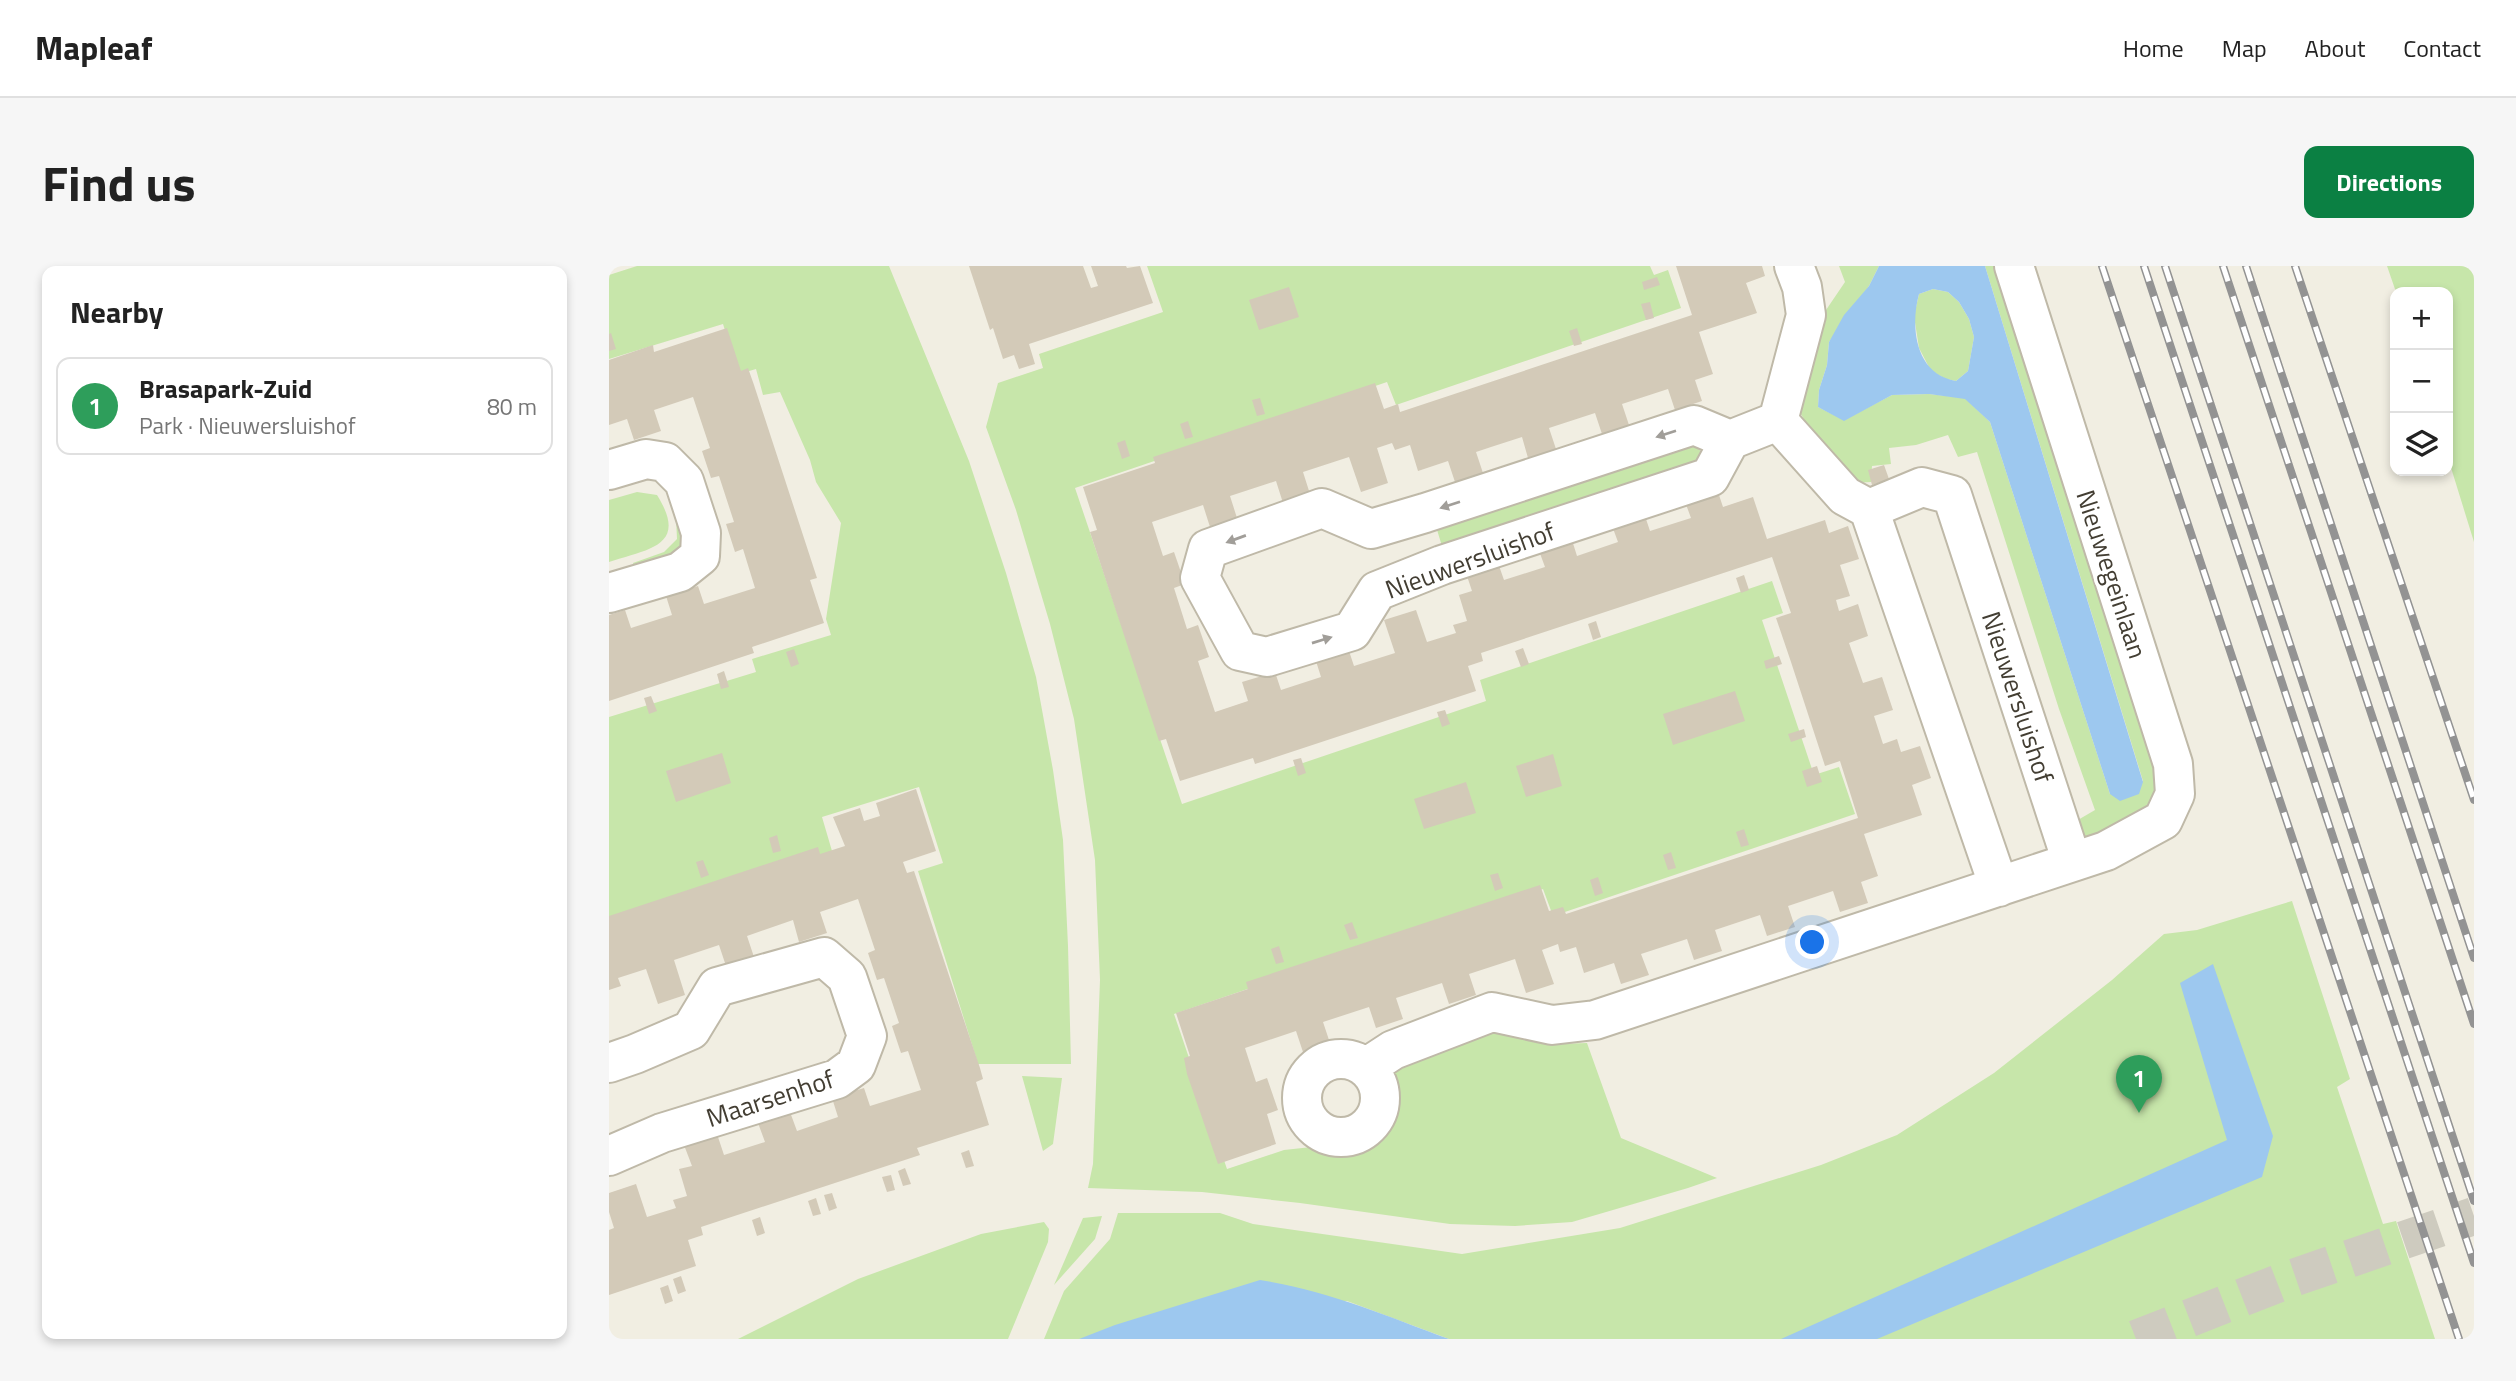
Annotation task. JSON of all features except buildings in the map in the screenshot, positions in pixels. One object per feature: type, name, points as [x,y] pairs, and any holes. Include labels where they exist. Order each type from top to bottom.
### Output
[{"type":"street","points":[[1778,421],[1806,314],[1802,286],[1794,266]]},
{"type":"street","name":"Nieuwegeinlaan","points":[[2014,266],[2173,764],[2175,794],[2163,820],[2089,857]]},
{"type":"street","points":[[1730,440],[1778,421]]},
{"type":"street","points":[[1778,421],[1845,496],[1869,509],[1999,887]]},
{"type":"street","name":"Nieuwersluishof","points":[[1694,425],[1730,440],[1710,477],[1442,565],[1377,591],[1352,631],[1267,657],[1240,651],[1201,578],[1208,550],[1322,508],[1371,529],[1694,425]]},
{"type":"street","points":[[609,470],[646,459],[665,462],[684,481],[701,533],[700,556],[680,572],[609,593]]},
{"type":"street","name":"Nieuwersluishof","points":[[1869,509],[1922,487],[1952,495],[2089,857]]},
{"type":"street","points":[[1367,1067],[1393,1050],[1492,1012],[1552,1025],[1595,1020],[2089,857]]},
{"type":"street","name":"Maarsenhof","points":[[609,1063],[691,1030],[717,988],[824,957],[847,977],[867,1036],[856,1065],[837,1079],[663,1133],[609,1156]]},
{"type":"green space","points":[[637,266],[889,266],[969,461],[1006,573],[1036,677],[1063,840],[1071,1064],[978,1064],[918,871],[943,863],[919,787],[822,817],[832,851],[609,920],[609,717],[756,672],[752,659],[831,635],[826,619],[841,523],[816,482],[810,460],[780,392],[763,395],[756,369],[739,374],[723,324],[609,359],[609,275]]},
{"type":"green space","points":[[1147,266],[1650,266],[1654,275],[1668,270],[1681,308],[1396,405],[1387,382],[1075,488],[1182,804],[1486,701],[1480,680],[1772,581],[1783,613],[1762,620],[1814,775],[1839,767],[1855,814],[1553,916],[1543,889],[1174,1014],[1227,1169],[1284,1150],[1330,1145],[1341,1147],[1364,1141],[1375,1134],[1383,1123],[1388,1103],[1385,1076],[1490,1023],[1544,1037],[1559,1044],[1587,1043],[1621,1138],[1717,1178],[1572,1222],[1515,1226],[1450,1224],[1202,1192],[1088,1188],[1093,1164],[1100,980],[1095,860],[1074,719],[1050,624],[1016,510],[986,427],[998,383],[1043,368],[1039,354],[1163,312]]},
{"type":"green space","points":[[1839,266],[1879,266],[1869,286],[1829,342],[1818,407],[1844,420],[1892,395],[1929,394],[1965,398],[1990,422],[2110,794],[2143,781],[1985,266],[1996,266],[2161,764],[2160,787],[2152,804],[2092,842],[2080,835],[2071,824],[2095,810],[2059,709],[1977,452],[1958,457],[1948,435],[1916,445],[1889,448],[1891,464],[1872,466],[1871,482],[1853,483],[1824,451],[1797,408],[1812,342],[1826,310],[1845,282]]},
{"type":"green space","points":[[2387,266],[2474,266],[2474,542],[2453,474],[2453,287],[2394,287]]},
{"type":"green space","points":[[1933,289],[1948,292],[1959,302],[1969,319],[1974,337],[1968,371],[1956,381],[1931,371],[1919,348],[1914,316],[1919,294]]},
{"type":"green space","points":[[1687,436],[1704,455],[1694,473],[1445,556],[1434,520]]},
{"type":"green space","points":[[637,492],[657,495],[669,525],[666,535],[650,549],[609,562],[609,500]]},
{"type":"green space","points":[[676,517],[688,541],[673,560],[637,576],[633,563],[664,552],[677,539]]},
{"type":"green space","points":[[2292,901],[2350,1079],[2337,1087],[2383,1224],[2396,1221],[2435,1339],[1449,1339],[1347,1301],[1079,1339],[1044,1339],[1064,1291],[1110,1239],[1118,1213],[1220,1213],[1253,1224],[1462,1254],[1620,1228],[1821,1165],[1897,1135],[1994,1073],[2112,980],[2164,934],[2197,930]]},
{"type":"green space","points":[[1022,1076],[1062,1078],[1053,1144],[1043,1151]]},
{"type":"green space","points":[[1102,1216],[1095,1239],[1054,1285],[1083,1218]]},
{"type":"green space","points":[[1044,1222],[1049,1229],[1048,1242],[1008,1339],[738,1339],[858,1279],[981,1234]]},
{"type":"water","points":[[1879,266],[1985,266],[2143,782],[2139,794],[2120,801],[2110,794],[1990,422],[1965,399],[1929,394],[1892,395],[1844,421],[1818,407],[1829,342],[1844,315],[1869,286]],"holes":[[[1933,289],[1948,292],[1959,302],[1969,319],[1974,337],[1968,371],[1956,381],[1942,377],[1932,369],[1924,359],[1916,334],[1919,294]]]},
{"type":"water","points":[[2213,964],[2273,1136],[2262,1177],[1877,1339],[1781,1339],[2227,1140],[2180,983]]},
{"type":"water","points":[[1260,1280],[1332,1297],[1449,1339],[1079,1339],[1115,1325]]},
{"type":"tunnel","points":[[2136,1339],[2287,1280],[2474,1216]]},
{"type":"railway","points":[[2102,266],[2459,1339]]},
{"type":"railway","points":[[2144,266],[2474,1263]]},
{"type":"railway","points":[[2165,266],[2474,1201]]},
{"type":"railway","points":[[2223,266],[2474,1024]]},
{"type":"railway","points":[[2246,266],[2474,958]]},
{"type":"railway","points":[[2295,266],[2474,800]]},
{"type":"place","name":"Brasapark-Zuid","points":[[2139,1113]]}]
